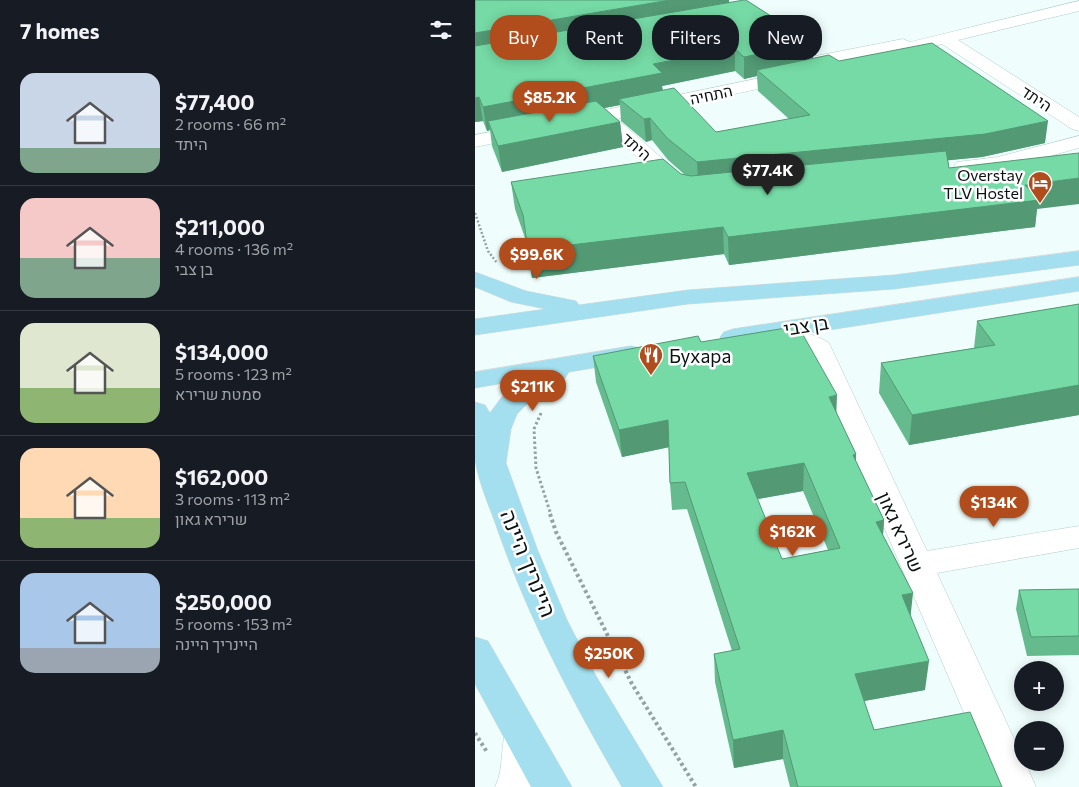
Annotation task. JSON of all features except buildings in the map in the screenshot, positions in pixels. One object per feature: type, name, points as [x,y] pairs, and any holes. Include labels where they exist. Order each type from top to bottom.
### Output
[{"type":"main road","name":"בן צבי","points":[[475,327],[591,309],[688,297],[894,282],[1079,258]]},
{"type":"main road","points":[[475,279],[511,294],[543,302],[591,309]]},
{"type":"main road","name":"בן צבי","points":[[715,340],[1079,284]]},
{"type":"main road","points":[[475,380],[658,350]]},
{"type":"main road","points":[[491,467],[495,434],[500,418],[510,405],[522,393],[540,380],[557,371],[582,363]]},
{"type":"main road","name":"היינריך היינה","points":[[475,411],[491,467],[538,591],[583,685],[643,787]]},
{"type":"main road","points":[[475,651],[552,787]]},
{"type":"street","name":"התחיה","points":[[475,141],[551,120],[829,63],[1079,6]]},
{"type":"street","name":"היתד","points":[[944,38],[1079,125]]},
{"type":"street","points":[[822,59],[829,63]]},
{"type":"street","name":"התחיה","points":[[475,128],[603,117],[829,63]]},
{"type":"street","name":"היתד","points":[[603,117],[692,194],[702,193]]},
{"type":"street","points":[[948,168],[998,163],[1079,142]]},
{"type":"street","name":"שרירא גאון","points":[[743,335],[808,341],[820,349],[1015,787]]},
{"type":"street","points":[[917,566],[1079,537]]},
{"type":"street","points":[[515,787],[520,776],[523,736]]},
{"type":"path","points":[[475,213],[488,251],[507,272],[527,282],[511,294]]},
{"type":"path","points":[[522,393],[548,401],[534,429],[536,468],[556,532],[632,684],[696,787]]},
{"type":"place","name":"Overstay TLV Hostel","points":[[1040,204]]},
{"type":"place","name":"Бухара","points":[[651,376]]}]
